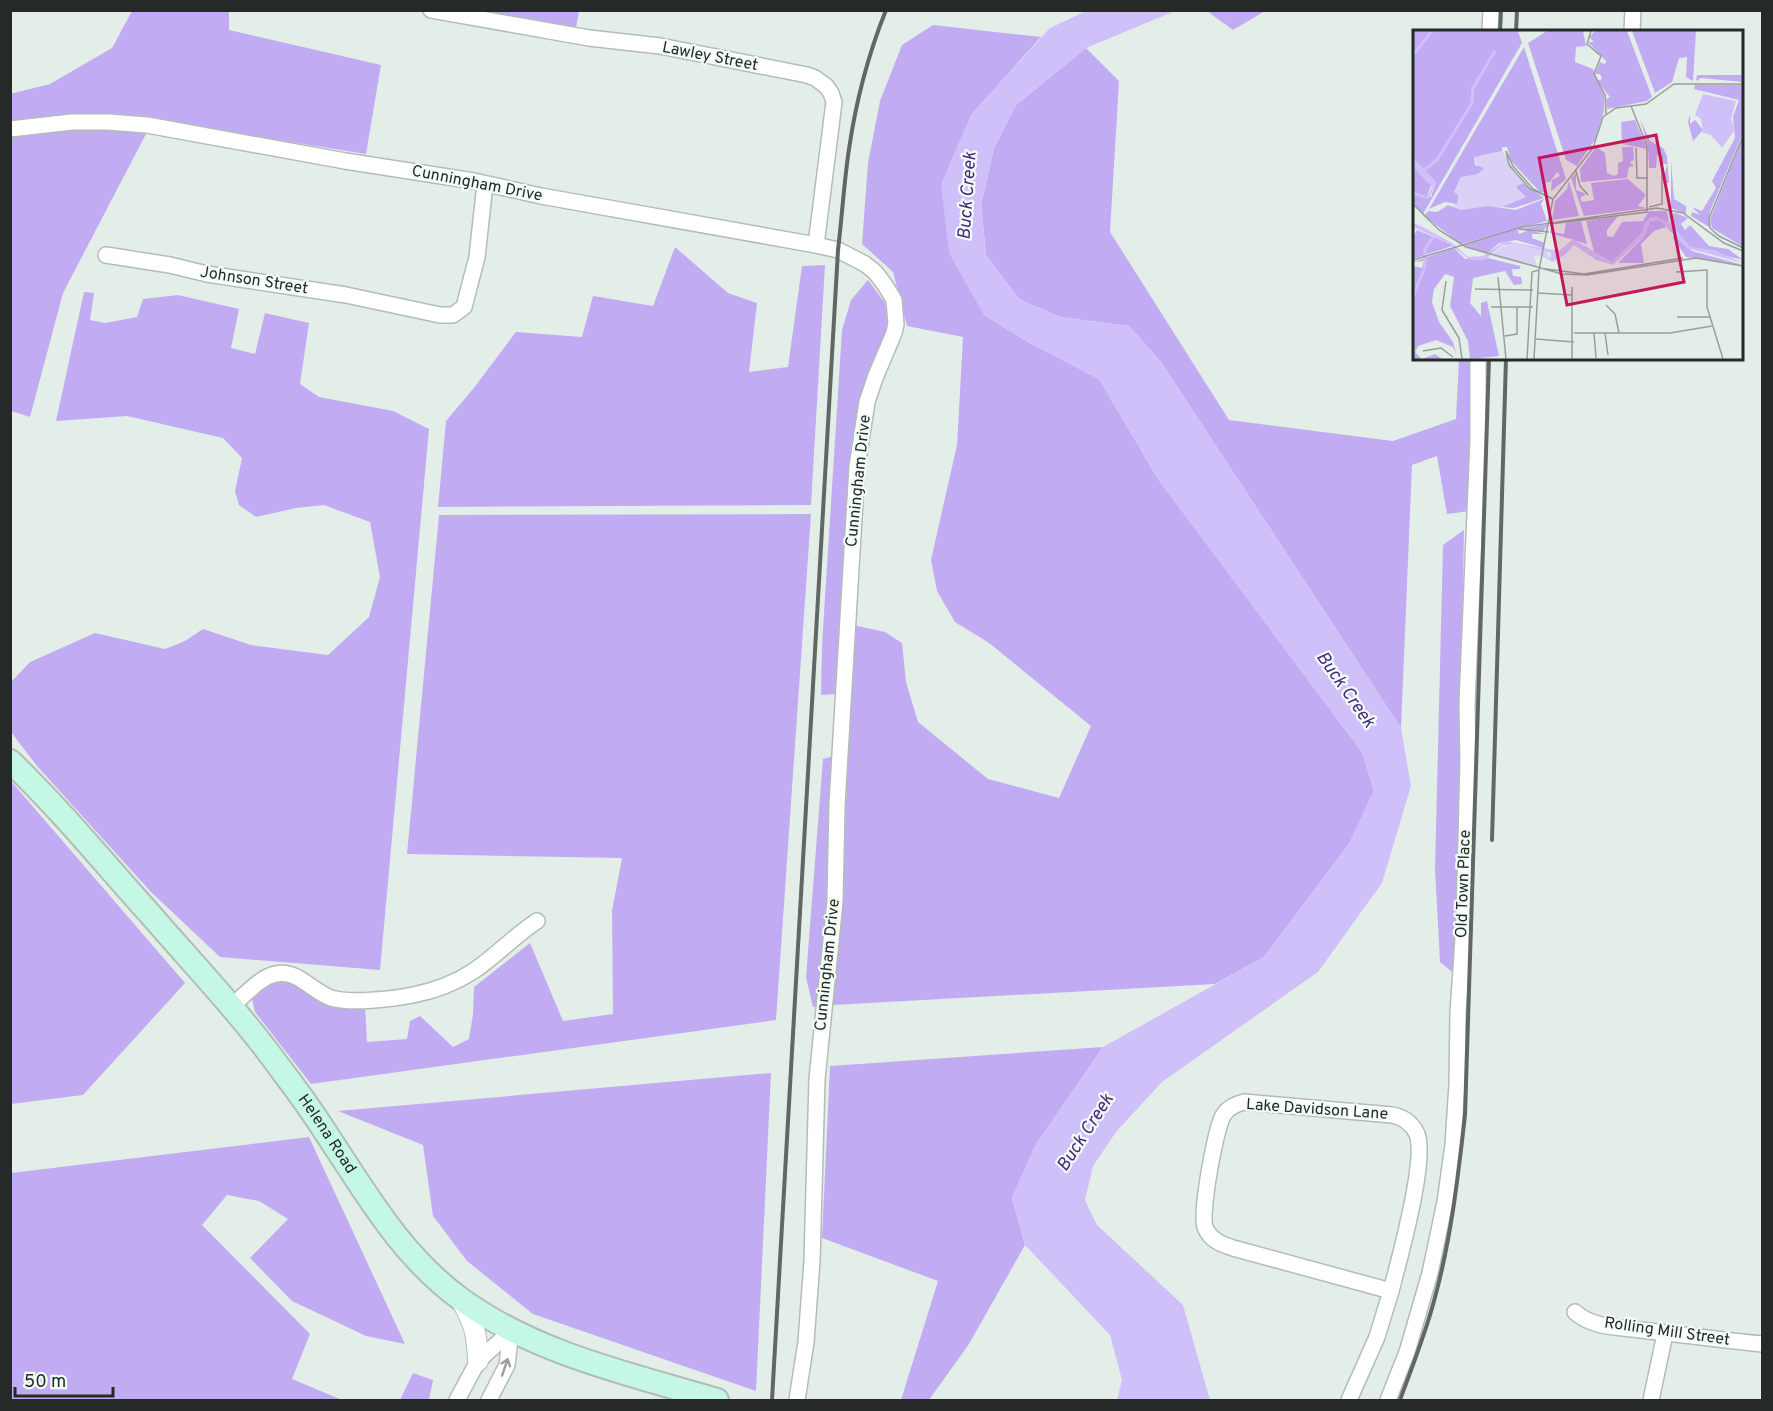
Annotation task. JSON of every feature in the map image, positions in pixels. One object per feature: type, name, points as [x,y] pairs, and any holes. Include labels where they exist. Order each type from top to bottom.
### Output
[{"type":"main road","name":"Helena Road","points":[[10,761],[49,800],[231,1007],[279,1066],[388,1227],[416,1260],[460,1298],[511,1331],[594,1364],[717,1401]]},
{"type":"street","name":"Lawley Street","points":[[431,10],[589,38],[660,46],[815,78],[826,86],[834,102],[816,245]]},
{"type":"street","points":[[1490,30],[1491,10]]},
{"type":"street","points":[[1632,30],[1633,10]]},
{"type":"street","name":"Cunningham Drive","points":[[10,129],[72,122],[147,125],[816,245],[838,250],[865,264],[875,272],[894,300],[896,324],[874,378],[867,402],[857,467],[837,805],[835,901],[817,1079],[812,1261],[806,1342],[797,1401]]},
{"type":"street","name":"Johnson Street","points":[[106,255],[170,265],[207,274],[345,295],[440,315],[453,315],[464,307],[477,257],[485,184]]},
{"type":"street","name":"Old Town Place","points":[[1388,1401],[1407,1352],[1430,1273],[1445,1202],[1453,1145],[1464,924],[1467,704],[1478,449],[1478,360]]},
{"type":"street","points":[[231,1007],[260,980],[281,973],[290,974],[328,996],[345,1000],[415,995],[449,984],[473,971],[537,921]]},
{"type":"street","name":"Lake Davidson Lane","points":[[1349,1401],[1377,1337],[1391,1291],[1404,1242],[1416,1176],[1418,1136],[1414,1128],[1400,1117],[1392,1115],[1254,1102],[1244,1102],[1225,1113],[1216,1135],[1204,1208],[1203,1219],[1209,1234],[1215,1240],[1233,1248],[1391,1291]]},
{"type":"street","points":[[460,1298],[477,1336],[478,1360]]},
{"type":"street","name":"Rolling Mill Street","points":[[1575,1312],[1580,1317],[1601,1324],[1665,1334],[1762,1344]]},
{"type":"street","points":[[457,1401],[478,1360],[511,1331]]},
{"type":"street","points":[[489,1401],[507,1365],[511,1331]]},
{"type":"street","points":[[1651,1401],[1665,1334]]},
{"type":"shaded area","points":[[132,11],[229,11],[229,30],[381,65],[366,154],[108,113],[50,116],[11,122],[10,94],[50,84],[112,48]]},
{"type":"shaded area","points":[[466,11],[579,11],[576,28]]},
{"type":"shaded area","points":[[1207,11],[1265,11],[1233,30]]},
{"type":"shaded area","points":[[933,25],[1041,37],[971,115],[984,315],[1028,342],[1099,379],[1158,479],[1362,752],[1374,791],[1349,844],[1264,957],[1215,984],[833,1005],[841,924],[853,625],[885,632],[902,643],[906,682],[918,722],[988,779],[1059,798],[1091,726],[989,643],[955,622],[937,591],[931,560],[957,445],[963,337],[907,326],[893,272],[862,244],[868,163],[880,101],[902,45]]},
{"type":"shaded area","points":[[1086,48],[1119,81],[1110,232],[1229,420],[1393,441],[1456,419],[1459,360],[1471,360],[1470,511],[1447,514],[1437,456],[1412,465],[1401,728],[1161,362],[1129,326],[1060,317],[1019,299],[986,255],[981,205],[994,148],[1016,105]]},
{"type":"shaded area","points":[[110,129],[146,134],[63,293],[30,417],[11,411],[10,136]]},
{"type":"shaded area","points":[[675,247],[728,293],[757,303],[749,372],[788,367],[802,266],[825,265],[811,505],[438,507],[446,421],[516,332],[582,337],[593,296],[653,306]]},
{"type":"shaded area","points":[[868,280],[885,303],[888,328],[851,445],[835,694],[821,695],[822,645],[842,330],[851,300]]},
{"type":"shaded area","points":[[84,292],[94,293],[90,320],[105,323],[137,317],[143,299],[178,295],[239,309],[231,348],[255,354],[265,313],[309,323],[300,384],[319,397],[393,411],[429,429],[380,970],[220,957],[151,892],[37,766],[11,732],[11,682],[30,662],[95,633],[165,649],[185,641],[203,629],[251,645],[328,655],[369,617],[380,577],[370,522],[324,505],[296,508],[256,517],[239,505],[235,491],[242,458],[223,438],[127,416],[56,421]]},
{"type":"shaded area","points":[[811,514],[776,1020],[311,1084],[255,1012],[252,999],[268,979],[283,979],[365,1005],[367,1042],[407,1039],[410,1021],[420,1016],[453,1047],[469,1039],[474,987],[530,943],[563,1021],[613,1014],[612,911],[622,858],[407,854],[439,515]]},
{"type":"shaded area","points":[[1464,530],[1456,975],[1440,962],[1435,869],[1443,545]]},
{"type":"shaded area","points":[[834,756],[829,901],[820,1006],[813,1007],[806,977],[823,759]]},
{"type":"shaded area","points":[[10,780],[185,983],[83,1095],[11,1104]]},
{"type":"shaded area","points":[[1103,1047],[1035,1146],[1012,1198],[1025,1245],[969,1344],[929,1400],[901,1400],[938,1281],[822,1238],[830,1066]]},
{"type":"shaded area","points":[[771,1073],[756,1391],[533,1314],[467,1261],[433,1216],[423,1145],[338,1111]]},
{"type":"shaded area","points":[[309,1137],[405,1344],[366,1336],[292,1301],[250,1258],[288,1219],[259,1201],[227,1195],[202,1225],[310,1334],[292,1379],[342,1400],[11,1400],[11,1173]]},
{"type":"shaded area","points":[[413,1373],[433,1380],[429,1400],[400,1400]]},
{"type":"water","name":"Buck Creek","points":[[1086,11],[1175,11],[1086,48],[1016,105],[994,148],[981,205],[986,255],[1019,299],[1060,317],[1129,326],[1161,362],[1401,728],[1411,786],[1382,883],[1318,972],[1162,1082],[1116,1132],[1093,1166],[1085,1200],[1097,1225],[1183,1305],[1210,1400],[1117,1400],[1122,1380],[1110,1335],[1025,1245],[1012,1198],[1035,1146],[1103,1047],[1264,957],[1349,844],[1374,791],[1362,752],[1158,479],[1099,379],[1028,342],[984,315],[949,253],[941,184],[971,115],[1050,28]]},
{"type":"railway","points":[[772,1400],[838,250],[847,161],[855,113],[868,61],[886,10]]},
{"type":"railway","points":[[1500,30],[1501,10]]},
{"type":"railway","points":[[1516,30],[1517,10]]},
{"type":"railway","points":[[1400,1400],[1427,1326],[1440,1278],[1453,1208],[1465,1115],[1489,360]]},
{"type":"railway","points":[[1492,840],[1506,360]]}]
